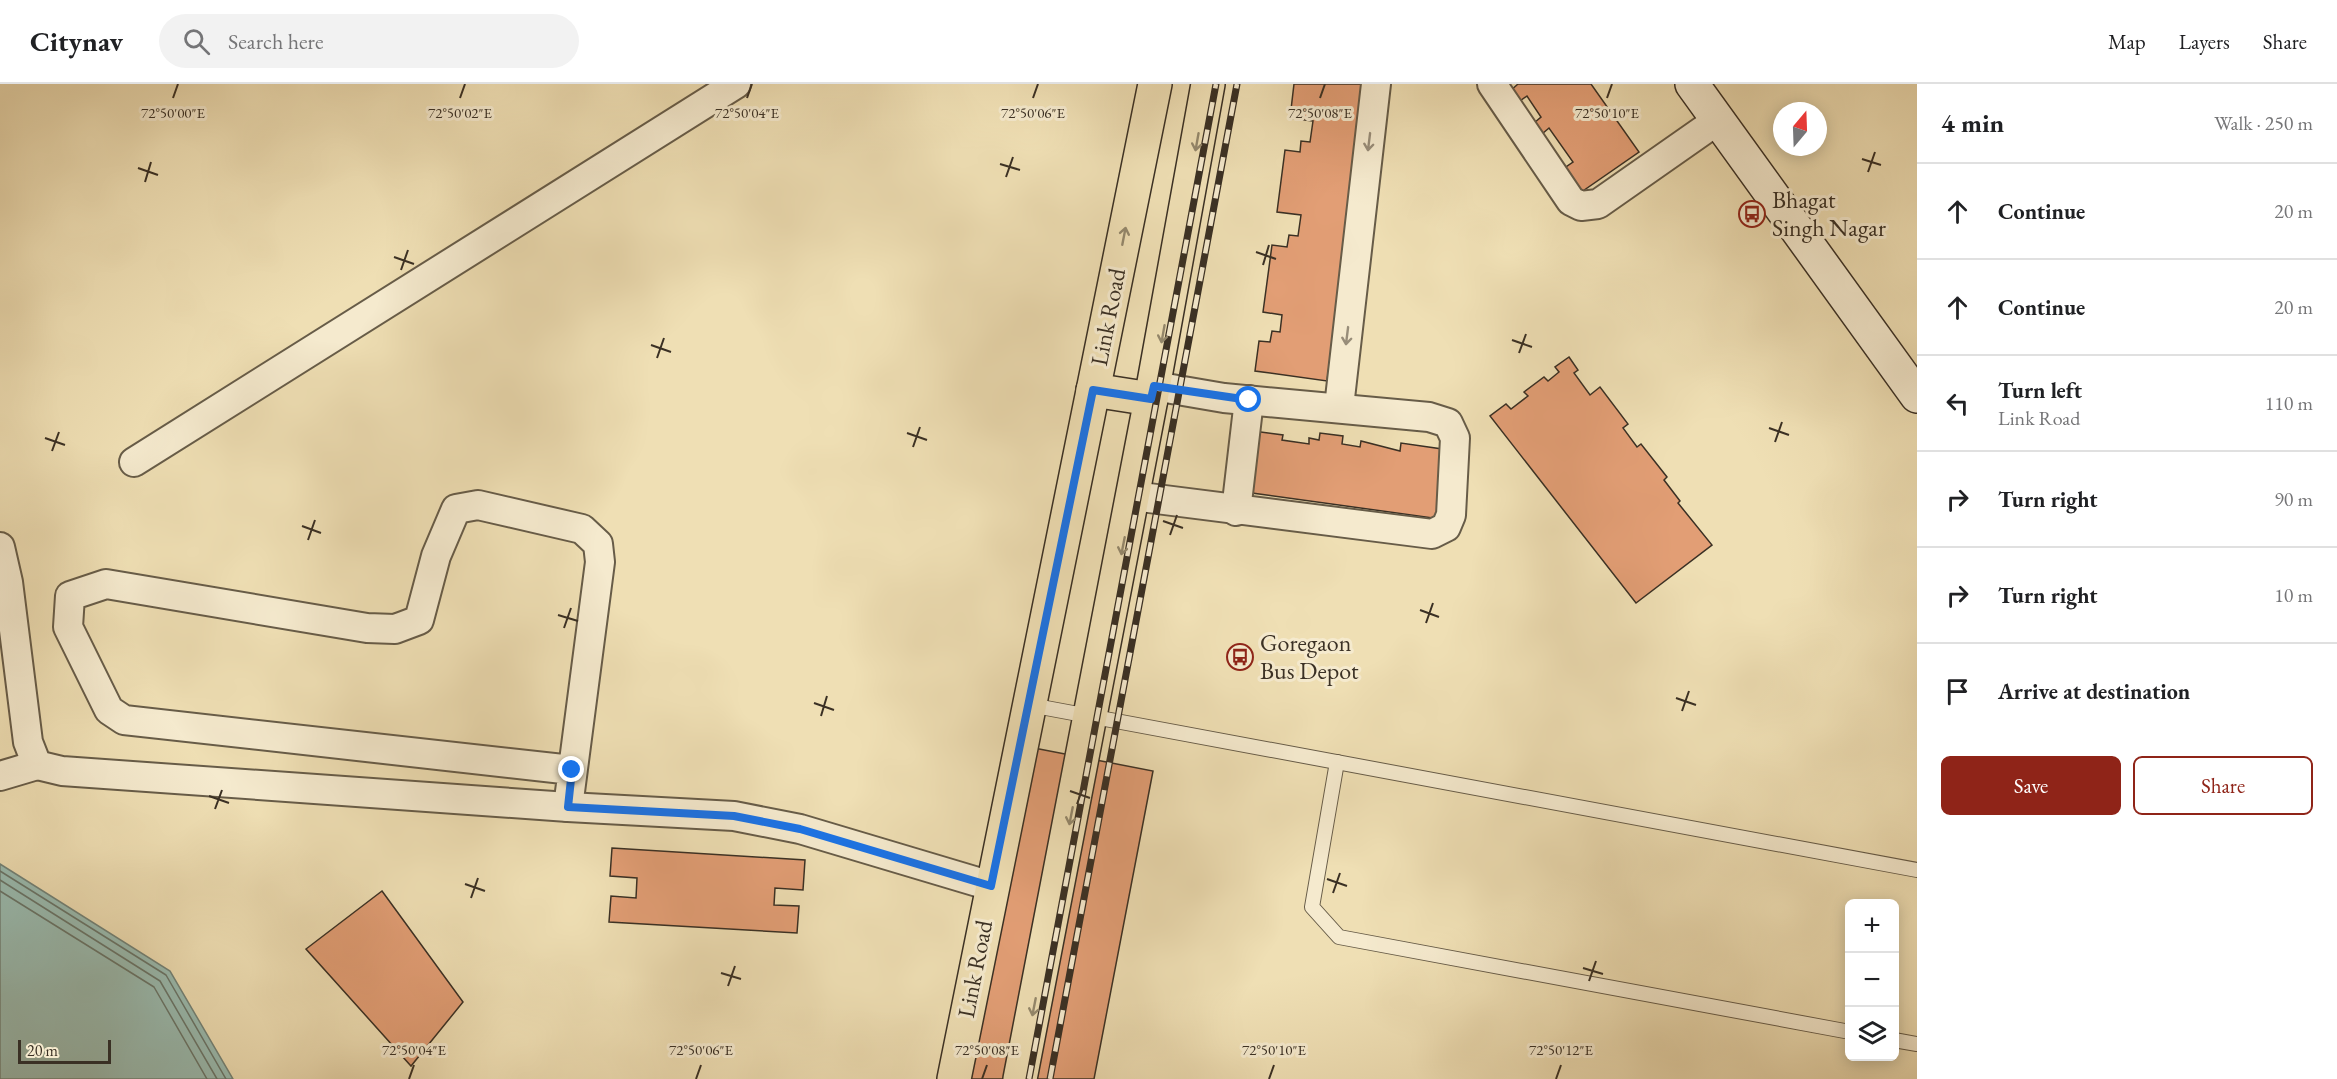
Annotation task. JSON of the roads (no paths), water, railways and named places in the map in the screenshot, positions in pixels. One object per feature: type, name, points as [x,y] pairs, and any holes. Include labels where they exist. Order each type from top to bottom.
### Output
[{"type":"main road","name":"Link Road","points":[[954,1079],[991,886],[1030,705],[1155,84]]},
{"type":"main road","points":[[1020,1079],[1133,496],[1208,84]]},
{"type":"main road","points":[[1093,390],[1152,393]]},
{"type":"street","points":[[134,462],[736,84]]},
{"type":"street","points":[[1339,407],[1376,84]]},
{"type":"street","points":[[1492,84],[1571,201],[1581,206],[1598,204],[1718,120]]},
{"type":"street","points":[[1692,84],[1917,396]]},
{"type":"street","points":[[1133,496],[1236,511],[1432,534],[1446,527],[1451,516],[1455,438],[1448,423],[1429,417],[1339,407],[1152,393]]},
{"type":"street","points":[[1236,511],[1249,400]]},
{"type":"street","points":[[568,807],[600,562],[598,544],[582,529],[478,505],[456,509],[436,556],[419,620],[395,629],[367,628],[106,584],[70,596],[68,627],[109,710],[124,720],[572,770]]},
{"type":"street","points":[[0,547],[8,582],[28,742],[37,765]]},
{"type":"street","points":[[0,776],[37,765],[62,771],[568,807],[734,816],[800,829],[991,886]]},
{"type":"lane","points":[[1030,705],[1917,870]]},
{"type":"lane","points":[[1337,762],[1312,907],[1339,937],[1845,1031]]},
{"type":"lane","points":[[1899,1041],[1917,1044]]},
{"type":"water","points":[[0,864],[170,971],[233,1079],[0,1079]]},
{"type":"railway","points":[[1029,1079],[1216,84]]},
{"type":"railway","points":[[1050,1079],[1237,84]]},
{"type":"place","name":"Bhagat Singh Nagar","points":[[1752,214]]},
{"type":"place","name":"Goregaon Bus Depot","points":[[1240,657]]}]
